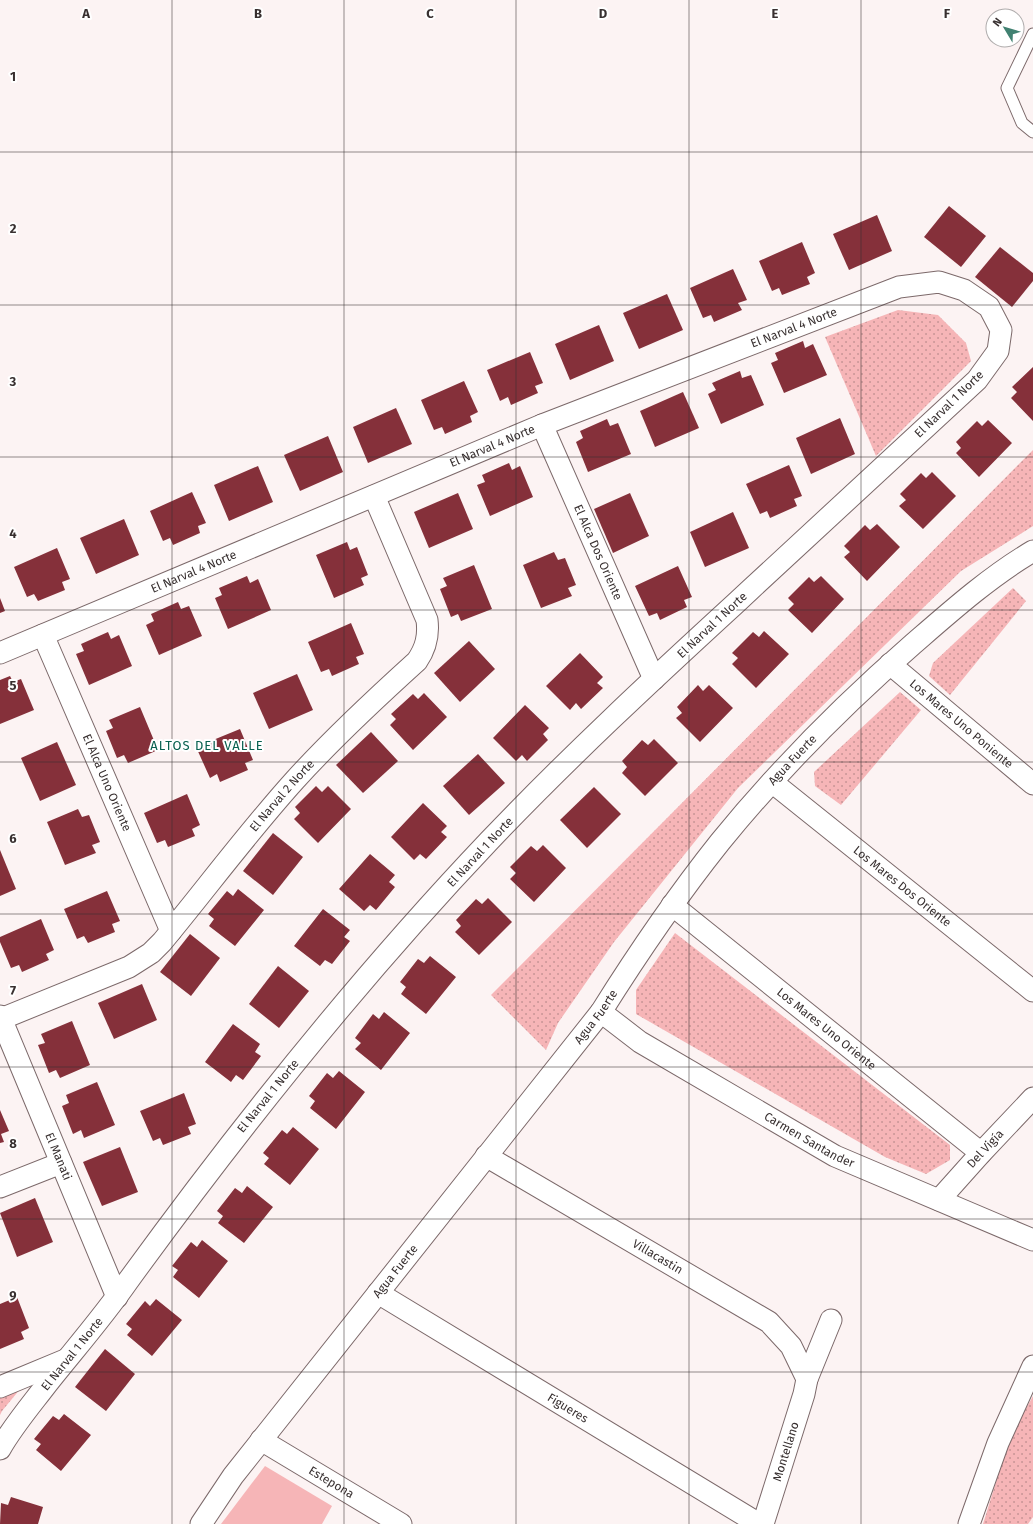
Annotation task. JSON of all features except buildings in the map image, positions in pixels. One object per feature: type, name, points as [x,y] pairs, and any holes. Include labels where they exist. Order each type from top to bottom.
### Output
[{"type":"street","name":"El Narval 4 Norte","points":[[0,653],[542,426],[899,286],[939,282],[964,290],[989,307]]},
{"type":"street","name":"El Narval 1 Norte","points":[[0,1449],[18,1421],[117,1297],[186,1200],[259,1106],[350,995],[413,923],[571,758],[654,679],[977,380],[998,351],[1001,330],[989,307]]},
{"type":"street","name":"El Alca Dos Oriente","points":[[542,426],[654,679]]},
{"type":"street","name":"El Narval 2 Norte","points":[[1,1018],[129,966],[151,953],[171,931],[252,830],[295,780],[325,749],[417,661],[427,642],[429,631],[427,620],[374,496]]},
{"type":"street","name":"Agua Fuerte","points":[[201,1524],[233,1476],[601,1012],[630,966],[672,905],[720,842],[809,742],[890,664],[975,593],[1029,560]]},
{"type":"street","name":"El Alca Uno Oriente","points":[[43,635],[171,931]]},
{"type":"street","name":"Los Mares Uno Poniente","points":[[890,664],[1033,784]]},
{"type":"street","name":"Los Mares Dos Oriente","points":[[772,782],[1033,991]]},
{"type":"street","name":"Los Mares Uno Oriente","points":[[672,905],[981,1153]]},
{"type":"street","name":"Carmen Santander","points":[[601,1012],[640,1042],[835,1156],[1033,1240]]},
{"type":"street","name":"El Manati","points":[[1,1018],[117,1297]]},
{"type":"street","name":"Del Vigía","points":[[939,1200],[1033,1098]]},
{"type":"street","name":"Villacastin","points":[[486,1156],[768,1322],[791,1346],[807,1379]]},
{"type":"street","points":[[0,1187],[61,1163]]},
{"type":"street","name":"Figueres","points":[[378,1293],[759,1524]]},
{"type":"street","name":"Montellano","points":[[763,1524],[804,1394],[807,1379],[831,1320]]},
{"type":"street","points":[[0,1387],[67,1359]]},
{"type":"street","points":[[969,1524],[998,1443],[1033,1366]]},
{"type":"street","name":"Estepona","points":[[262,1440],[401,1524]]},
{"type":"lane","points":[[1033,34],[1007,88],[1022,122],[1033,132]]},
{"type":"shaded area","points":[[898,310],[938,315],[966,343],[971,361],[876,456],[825,337]]},
{"type":"shaded area","points":[[1033,450],[1033,526],[961,571],[738,788],[614,942],[558,1023],[546,1050],[491,995]]},
{"type":"shaded area","points":[[1013,588],[1026,601],[950,695],[929,676],[933,663]]},
{"type":"shaded area","points":[[900,692],[921,710],[841,805],[815,786],[814,772]]},
{"type":"shaded area","points":[[675,933],[950,1145],[950,1160],[926,1174],[885,1157],[636,1014],[636,990]]},
{"type":"shaded area","points":[[21,1388],[2,1411],[0,1415],[0,1397]]},
{"type":"shaded area","points":[[1033,1396],[1033,1517],[1028,1524],[983,1524],[1010,1437]]},
{"type":"shaded area","points":[[265,1466],[332,1506],[322,1524],[221,1524]]},
{"type":"district","name":"ALTOS DEL VALLE","points":[[207,745]]}]
